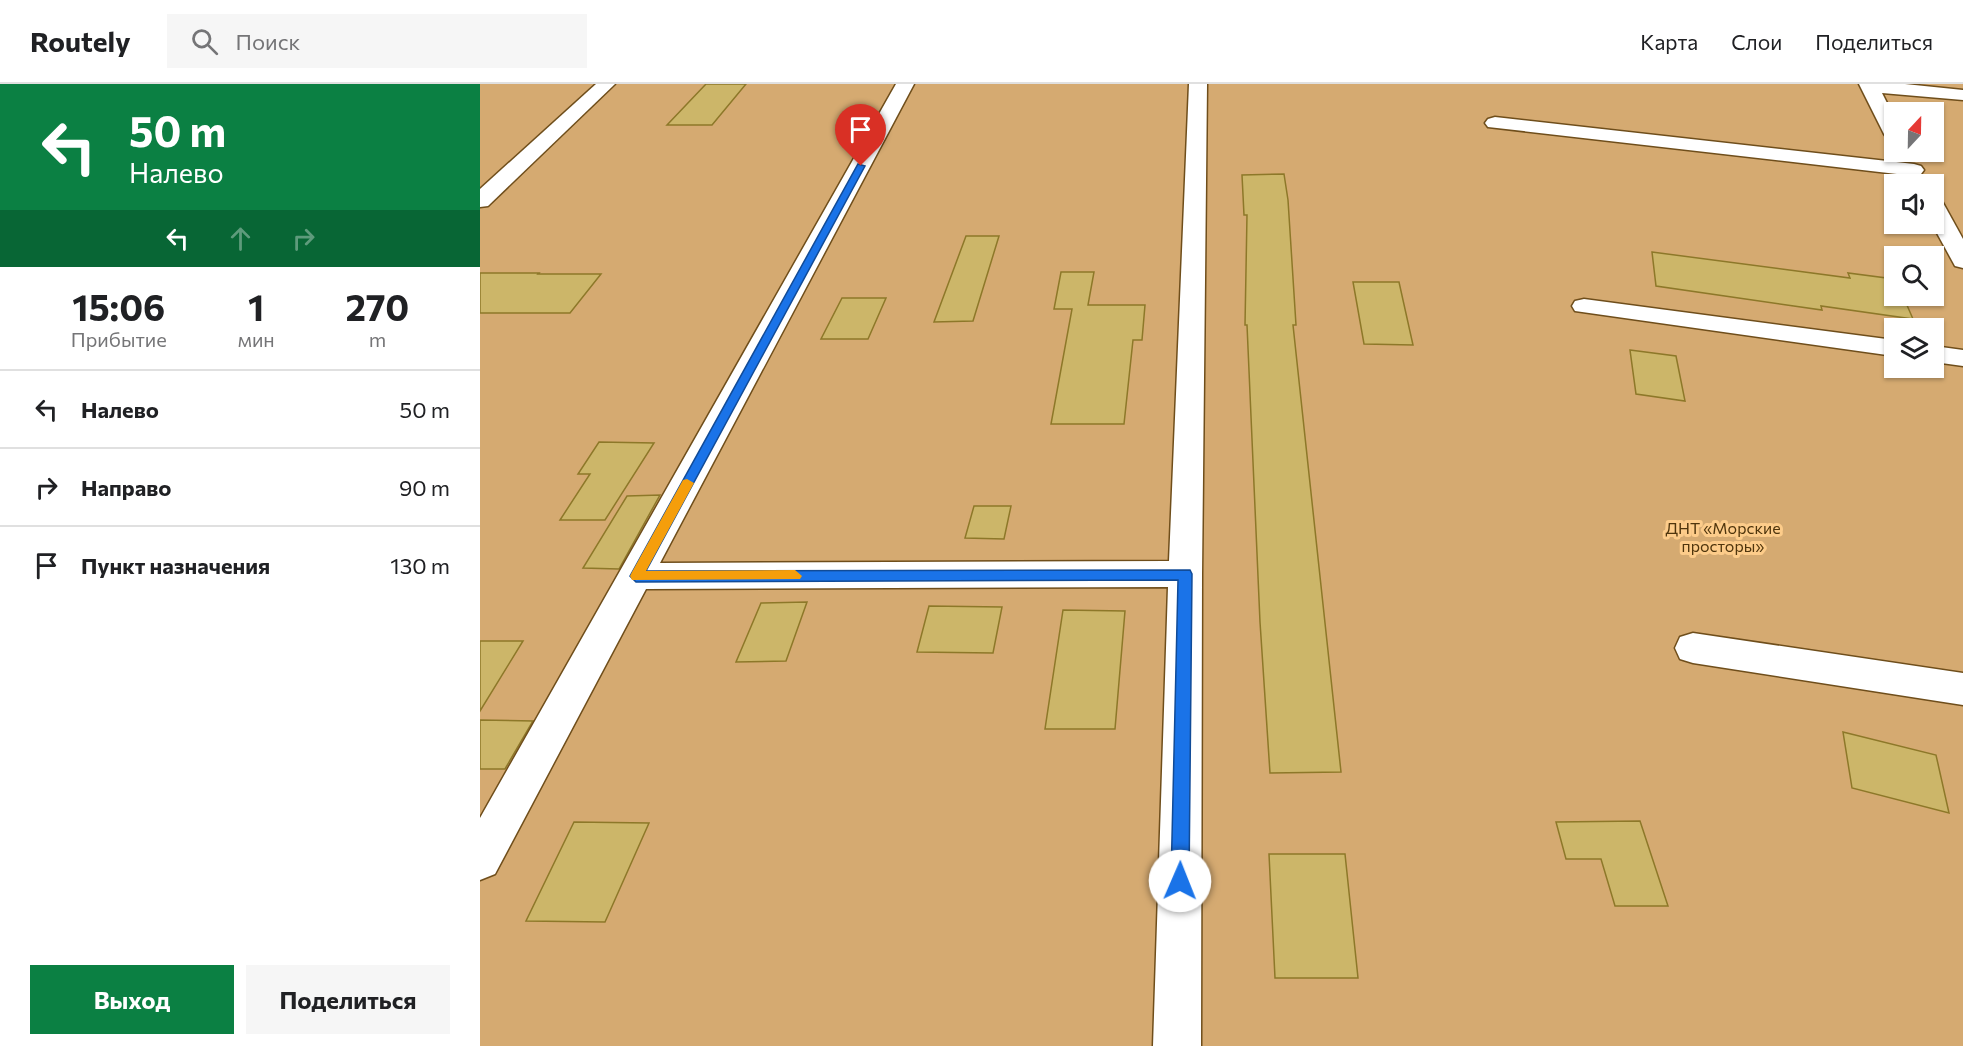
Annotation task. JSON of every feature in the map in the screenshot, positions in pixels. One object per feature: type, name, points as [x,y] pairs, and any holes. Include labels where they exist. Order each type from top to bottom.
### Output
[{"type":"street","points":[[480,201],[606,84]]},
{"type":"street","points":[[480,859],[495,803],[636,576],[905,84]]},
{"type":"street","points":[[1177,1046],[1185,574],[1198,84]]},
{"type":"street","points":[[1869,85],[1963,96]]},
{"type":"street","points":[[1869,85],[1884,114]]},
{"type":"street","points":[[1495,123],[1894,174]]},
{"type":"street","points":[[1944,218],[1954,230],[1963,261]]},
{"type":"street","points":[[1584,306],[1884,347]]},
{"type":"street","points":[[1944,355],[1963,358]]},
{"type":"street","points":[[636,576],[1185,574]]},
{"type":"street","points":[[1693,648],[1963,689]]},
{"type":"green space","name":"ДНТ «Морские просторы»","points":[[480,84],[1963,84],[1963,1046],[480,1046]]},
{"type":"building","points":[[706,84],[746,84],[712,125],[667,125]]},
{"type":"building","points":[[1284,174],[1288,200],[1296,325],[1293,325],[1341,772],[1270,773],[1260,622],[1247,325],[1245,325],[1247,215],[1244,215],[1242,175]]},
{"type":"building","points":[[966,236],[999,236],[973,321],[934,322]]},
{"type":"building","points":[[1652,252],[1850,278],[1848,273],[1884,278],[1884,306],[1907,306],[1913,318],[1821,306],[1822,310],[1656,286]]},
{"type":"building","points":[[1061,272],[1094,272],[1088,305],[1145,305],[1142,340],[1133,340],[1124,424],[1051,424],[1072,309],[1054,309]]},
{"type":"building","points":[[480,273],[601,274],[570,313],[480,313]]},
{"type":"building","points":[[1353,282],[1399,282],[1413,345],[1364,344]]},
{"type":"building","points":[[842,298],[886,298],[868,339],[821,339]]},
{"type":"building","points":[[1630,350],[1676,356],[1685,401],[1636,394]]},
{"type":"building","points":[[599,442],[654,443],[605,520],[560,520],[590,474],[578,474]]},
{"type":"building","points":[[660,495],[619,569],[583,568],[627,496]]},
{"type":"building","points":[[974,506],[1011,506],[1004,539],[965,538]]},
{"type":"building","points":[[807,602],[786,661],[736,662],[761,603]]},
{"type":"building","points":[[929,606],[1002,607],[993,653],[917,652]]},
{"type":"building","points":[[1063,610],[1125,611],[1115,729],[1045,729]]},
{"type":"building","points":[[480,641],[523,641],[480,711]]},
{"type":"building","points":[[480,720],[533,721],[505,769],[480,769]]},
{"type":"building","points":[[1843,732],[1936,755],[1949,813],[1852,788]]},
{"type":"building","points":[[1640,821],[1668,906],[1615,906],[1601,859],[1566,859],[1556,822]]},
{"type":"building","points":[[574,822],[649,823],[605,922],[526,921]]},
{"type":"building","points":[[1269,854],[1345,854],[1358,978],[1275,978]]},
{"type":"slow traffic","points":[[687,483],[636,576],[795,576]]},
{"type":"route","points":[[861,166],[636,576],[1185,574],[1180,881]]}]
